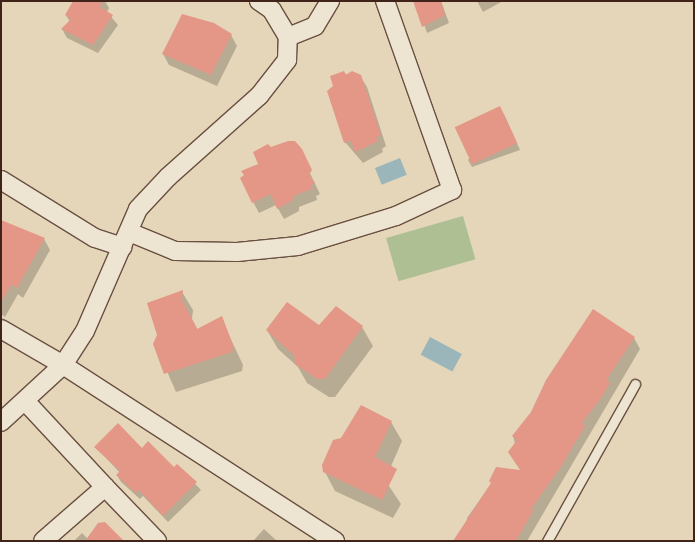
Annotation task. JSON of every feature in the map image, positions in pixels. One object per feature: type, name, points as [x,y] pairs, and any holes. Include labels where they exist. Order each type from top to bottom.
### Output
[{"type":"street","points":[[1,422],[26,402],[63,365],[85,331],[138,209],[168,177],[258,96],[287,60],[288,37],[272,10],[259,1]]},
{"type":"street","points":[[288,37],[315,26],[330,1]]},
{"type":"street","points":[[1,180],[95,238],[126,239],[175,251],[237,252],[298,246],[396,216],[452,190],[385,1]]},
{"type":"street","points":[[1,329],[63,365],[335,541]]},
{"type":"street","points":[[26,402],[157,541]]},
{"type":"street","points":[[43,541],[105,487]]},
{"type":"lane","points":[[547,541],[635,384]]},
{"type":"green space","points":[[463,216],[475,259],[399,281],[386,238]]},
{"type":"water","points":[[400,158],[407,175],[382,185],[375,168]]},
{"type":"water","points":[[430,337],[462,354],[452,372],[421,355]]},
{"type":"building","points":[[73,1],[102,1],[100,7],[113,15],[93,45],[61,29],[71,19],[65,15]]},
{"type":"building","points":[[413,1],[441,1],[445,15],[422,27]]},
{"type":"building","points":[[182,14],[214,23],[232,34],[211,75],[162,54]]},
{"type":"building","points":[[344,71],[346,75],[352,71],[361,75],[381,135],[376,138],[378,141],[355,152],[351,141],[344,143],[327,91],[333,86],[330,76]]},
{"type":"building","points":[[500,106],[517,143],[472,164],[455,127]]},
{"type":"building","points":[[288,141],[295,141],[302,149],[312,170],[309,175],[315,183],[311,185],[312,189],[293,196],[293,200],[277,209],[271,194],[252,203],[240,178],[244,175],[241,171],[258,164],[253,152],[268,144],[271,147]]},
{"type":"building","points":[[1,220],[45,238],[17,288],[11,285],[1,302]]},
{"type":"building","points":[[183,290],[182,300],[197,329],[222,316],[233,345],[232,352],[164,374],[153,344],[157,335],[147,303]]},
{"type":"building","points":[[287,302],[319,325],[336,306],[363,326],[325,379],[317,379],[295,364],[294,355],[266,330]]},
{"type":"building","points":[[593,309],[635,337],[607,379],[610,383],[582,423],[585,426],[560,468],[531,509],[533,511],[516,541],[453,541],[491,483],[489,481],[496,467],[520,470],[508,452],[517,440],[512,436],[531,412],[546,380]]},
{"type":"building","points":[[361,405],[392,421],[375,457],[397,469],[382,500],[323,472],[322,465],[333,440],[341,438]]},
{"type":"building","points":[[118,423],[142,448],[148,441],[174,467],[177,464],[197,482],[163,516],[139,490],[136,493],[116,475],[120,471],[94,447]]},
{"type":"building","points":[[105,522],[124,541],[85,541],[98,523]]}]
